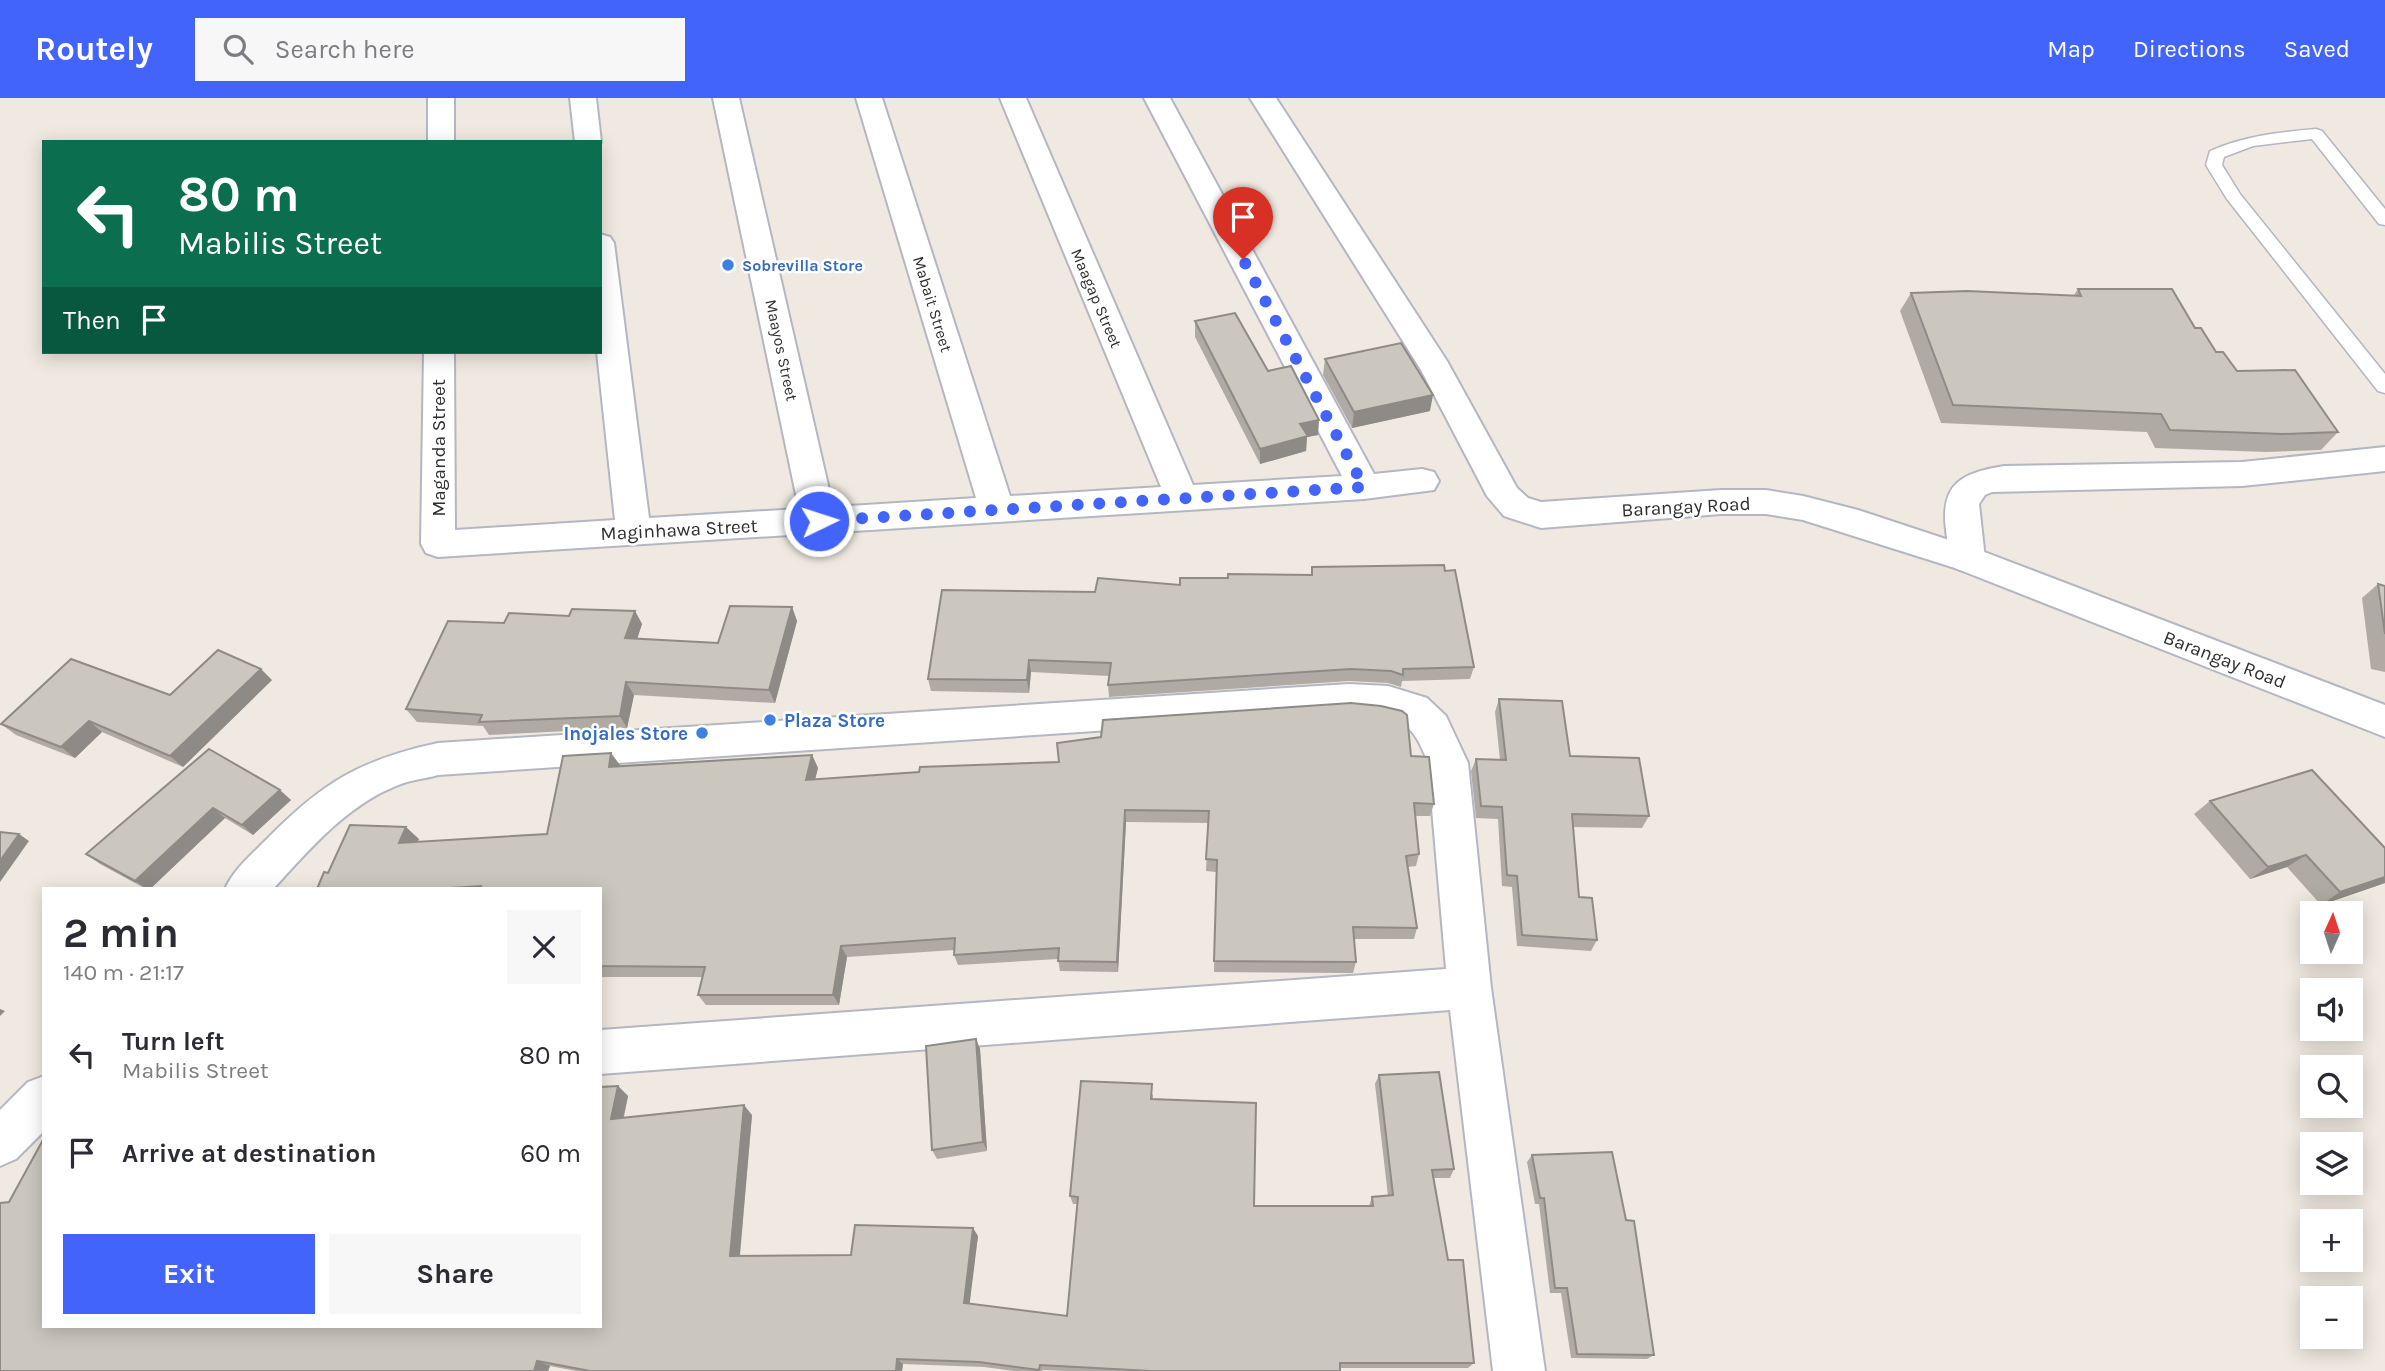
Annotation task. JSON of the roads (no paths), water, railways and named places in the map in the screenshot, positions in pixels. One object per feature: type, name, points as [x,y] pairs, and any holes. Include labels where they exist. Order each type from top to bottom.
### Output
[{"type":"street","points":[[440,140],[441,98]]},
{"type":"street","points":[[583,98],[589,140]]},
{"type":"street","name":"Maayos Street","points":[[726,98],[819,521]]},
{"type":"street","name":"Mabait Street","points":[[869,98],[997,510]]},
{"type":"street","name":"Maagap Street","points":[[1013,98],[1182,498]]},
{"type":"street","points":[[1157,98],[1364,487]]},
{"type":"street","name":"Barangay Road","points":[[1263,98],[1436,368],[1504,496],[1524,512],[1541,515],[1721,502],[1766,502],[1846,519],[1967,559],[2385,721]]},
{"type":"street","points":[[602,260],[634,532]]},
{"type":"street","name":"Maganda Street","points":[[438,544],[439,354]]},
{"type":"street","points":[[1967,559],[1962,500],[1968,488],[1982,480],[2196,478],[2330,468],[2385,459]]},
{"type":"street","name":"Maginhawa Street","points":[[438,544],[1364,487],[1423,481]]},
{"type":"street","points":[[248,887],[304,829],[348,793],[386,772],[438,759],[1349,699],[1396,701],[1422,712],[1438,734],[1448,763],[1469,988],[1519,1371]]},
{"type":"street","points":[[602,1052],[1469,988]]},
{"type":"street","points":[[0,1143],[42,1100]]},
{"type":"lane","points":[[2385,220],[2316,134],[2263,138],[2238,143],[2216,154],[2214,165],[2233,196],[2385,387]]},
{"type":"place","name":"Sobrevilla Store","points":[[728,265]]},
{"type":"place","name":"Plaza Store","points":[[770,720]]},
{"type":"place","name":"Inojales Store","points":[[702,733]]}]
